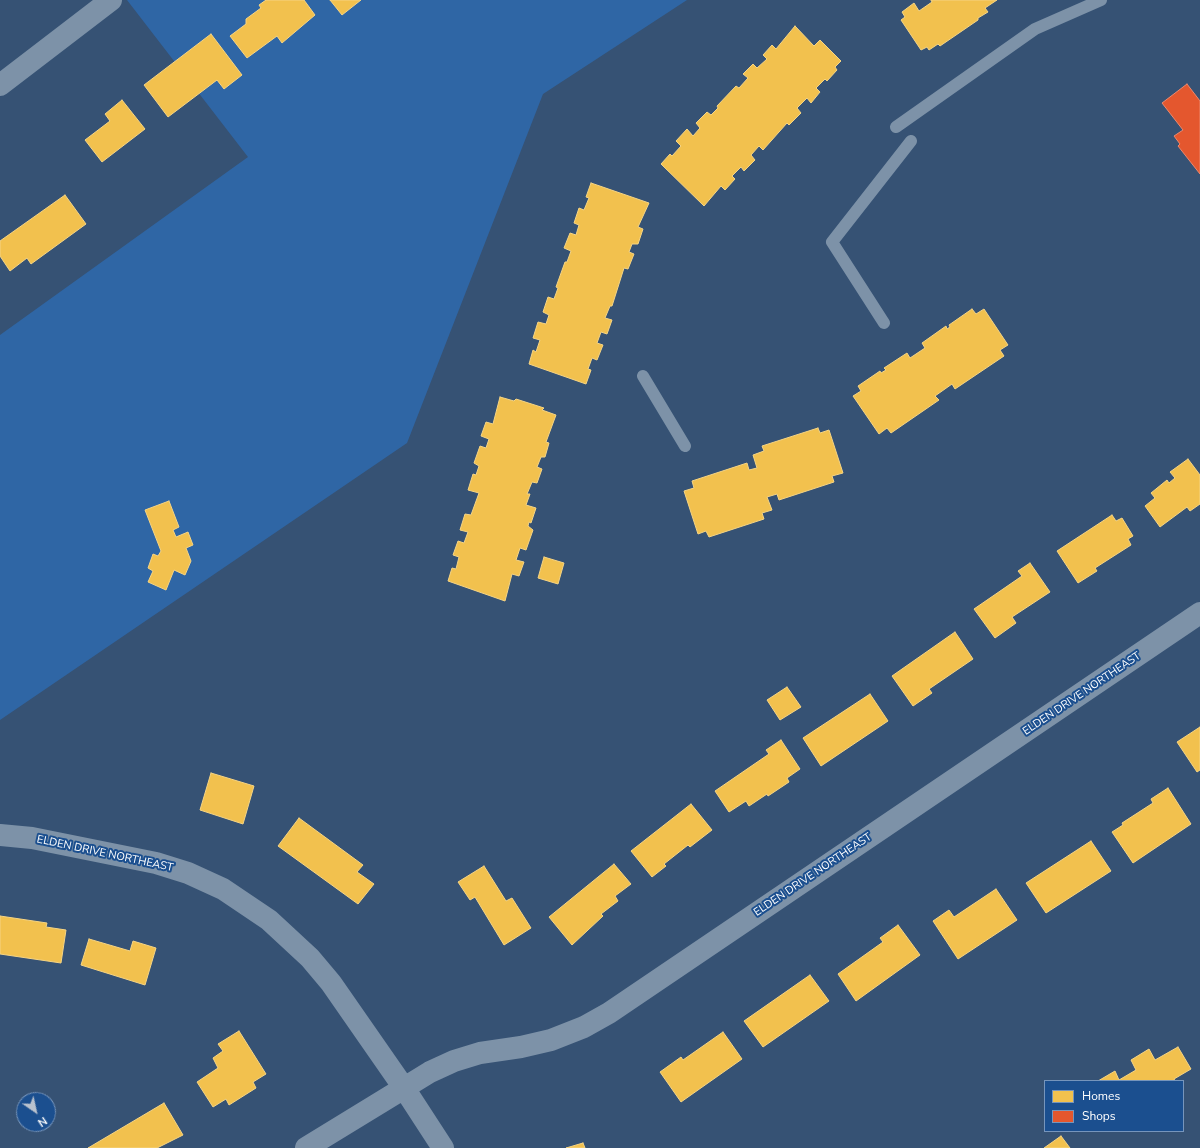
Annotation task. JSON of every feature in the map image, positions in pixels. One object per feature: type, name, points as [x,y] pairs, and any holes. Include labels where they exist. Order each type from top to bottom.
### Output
[{"type":"street","points":[[0,85],[105,2]]},
{"type":"street","name":"ELDEN DRIVE NORTHEAST","points":[[306,1148],[430,1072],[454,1061],[480,1053],[521,1047],[551,1040],[584,1027],[609,1013],[1200,614]]},
{"type":"street","name":"ELDEN DRIVE NORTHEAST","points":[[0,835],[32,838],[156,863],[188,873],[223,890],[269,920],[310,958],[331,984],[404,1088]]},
{"type":"street","points":[[404,1088],[443,1148]]},
{"type":"lane","points":[[896,127],[1035,29],[1101,0]]},
{"type":"lane","points":[[884,323],[832,242],[911,141]]},
{"type":"lane","points":[[643,376],[685,446]]},
{"type":"shaded area","points":[[127,0],[687,0],[543,94],[407,443],[0,720],[0,335],[248,157]]},
{"type":"building: Homes","points":[[266,0],[304,0],[315,15],[282,43],[277,36],[247,58],[230,36],[246,24],[246,19],[261,8],[259,5]]},
{"type":"building: Homes","points":[[330,0],[361,0],[342,15]]},
{"type":"building: Homes","points":[[931,0],[997,0],[985,8],[988,12],[940,46],[938,44],[929,50],[927,47],[921,50],[901,20],[905,17],[902,12],[914,3],[919,11],[932,2]]},
{"type":"building: Homes","points":[[795,26],[814,46],[820,40],[841,61],[835,67],[837,70],[827,81],[825,79],[816,88],[820,92],[811,103],[807,98],[797,108],[801,113],[789,125],[787,123],[763,150],[759,146],[751,155],[755,160],[744,171],[741,167],[732,176],[735,179],[725,190],[721,186],[704,206],[661,164],[670,154],[672,156],[681,146],[676,141],[687,129],[693,136],[700,128],[696,123],[707,112],[711,115],[718,108],[717,106],[736,86],[739,88],[748,78],[743,74],[753,64],[757,68],[767,59],[763,55],[772,45],[776,49]]},
{"type":"building: Homes","points":[[211,34],[242,75],[224,89],[217,80],[168,117],[144,85]]},
{"type":"building: Homes","points":[[122,100],[145,129],[102,162],[85,140],[110,121],[105,114]]},
{"type":"building: Homes","points":[[591,183],[649,203],[638,227],[643,229],[638,244],[632,244],[629,252],[634,254],[628,269],[624,268],[612,306],[610,306],[605,318],[612,320],[607,334],[601,332],[597,343],[603,345],[597,360],[592,358],[588,369],[591,370],[586,384],[529,364],[533,350],[536,352],[540,340],[533,338],[538,322],[546,324],[549,315],[543,312],[548,297],[554,299],[558,288],[556,287],[565,262],[567,262],[571,251],[564,248],[570,233],[576,235],[579,225],[574,223],[579,208],[584,210],[589,198],[586,197]]},
{"type":"building: Homes","points":[[65,195],[86,224],[31,264],[27,258],[10,271],[0,256],[0,241]]},
{"type":"building: Homes","points":[[972,309],[976,314],[984,309],[1008,345],[1000,350],[1004,356],[955,389],[952,384],[935,396],[939,400],[891,433],[887,428],[879,434],[853,396],[861,391],[858,386],[880,371],[881,373],[886,370],[884,368],[907,353],[910,358],[925,348],[922,343],[946,326],[947,329],[950,327],[949,325]]},
{"type":"building: Homes","points":[[500,397],[514,401],[516,399],[544,408],[542,410],[556,415],[546,442],[549,443],[545,457],[541,457],[537,467],[542,469],[537,483],[532,482],[527,494],[530,494],[526,505],[536,508],[531,523],[529,522],[528,526],[533,530],[526,550],[520,548],[516,560],[524,562],[519,576],[512,574],[505,601],[448,581],[452,568],[456,569],[459,557],[453,555],[458,541],[464,543],[468,532],[460,530],[465,514],[471,515],[479,493],[468,490],[473,474],[476,475],[479,466],[474,463],[480,446],[486,448],[489,439],[481,436],[486,422],[493,424]]},
{"type":"building: Homes","points":[[818,428],[820,433],[829,430],[843,473],[832,476],[834,482],[779,500],[777,494],[767,497],[772,510],[762,513],[764,519],[709,537],[706,531],[698,534],[684,491],[694,488],[692,481],[747,463],[749,470],[757,468],[753,455],[764,451],[762,446]]},
{"type":"building: Homes","points":[[1188,459],[1200,475],[1200,504],[1190,511],[1187,507],[1160,527],[1145,506],[1155,498],[1151,493],[1167,480],[1169,483],[1175,478],[1170,472]]},
{"type":"building: Homes","points":[[169,501],[179,527],[173,530],[176,537],[188,532],[193,545],[186,548],[191,561],[185,575],[174,570],[166,590],[148,582],[153,571],[148,568],[153,554],[158,556],[161,551],[145,510]]},
{"type":"building: Homes","points":[[1112,515],[1116,521],[1122,518],[1133,536],[1128,539],[1131,545],[1095,568],[1097,571],[1078,583],[1057,551]]},
{"type":"building: Homes","points":[[544,557],[564,563],[558,584],[538,578]]},
{"type":"building: Homes","points":[[1030,563],[1050,592],[1012,617],[1016,623],[995,638],[974,609],[1022,576],[1018,571]]},
{"type":"building: Homes","points":[[955,632],[973,659],[929,689],[932,693],[913,706],[892,676]]},
{"type":"building: Homes","points":[[787,687],[801,707],[780,720],[767,700]]},
{"type":"building: Homes","points":[[870,694],[888,721],[821,766],[803,738]]},
{"type":"building: Homes","points":[[1200,727],[1200,770],[1197,772],[1177,742]]},
{"type":"building: Homes","points":[[781,740],[800,769],[787,778],[789,782],[768,796],[767,794],[749,806],[746,801],[729,812],[715,791],[769,754],[766,750]]},
{"type":"building: Homes","points":[[211,773],[254,786],[243,824],[200,810]]},
{"type":"building: Homes","points":[[1168,788],[1191,824],[1133,863],[1112,832],[1123,825],[1122,823],[1153,803],[1151,799]]},
{"type":"building: Homes","points":[[691,804],[712,830],[690,847],[688,845],[664,864],[666,866],[652,877],[631,851]]},
{"type":"building: Homes","points":[[299,818],[363,865],[357,872],[374,884],[358,904],[278,846]]},
{"type":"building: Homes","points":[[1091,841],[1111,871],[1046,913],[1026,883]]},
{"type":"building: Homes","points":[[614,864],[631,884],[615,896],[618,901],[601,914],[603,916],[572,945],[549,917]]},
{"type":"building: Homes","points":[[484,866],[506,901],[512,898],[531,928],[504,945],[475,897],[470,900],[458,882]]},
{"type":"building: Homes","points":[[996,889],[1017,920],[958,959],[933,921],[949,910],[954,917]]},
{"type":"building: Homes","points":[[0,916],[47,923],[46,927],[66,930],[61,963],[0,954]]},
{"type":"building: Homes","points":[[898,925],[920,955],[856,1001],[838,974],[883,942],[880,938]]},
{"type":"building: Homes","points":[[89,939],[130,951],[133,941],[156,948],[145,985],[81,965]]},
{"type":"building: Homes","points":[[810,975],[829,1001],[763,1047],[744,1021]]},
{"type":"building: Homes","points":[[239,1031],[266,1074],[253,1082],[256,1088],[229,1105],[226,1099],[213,1107],[197,1082],[218,1068],[213,1058],[223,1051],[218,1044]]},
{"type":"building: Homes","points":[[723,1032],[742,1059],[681,1102],[660,1072],[681,1057],[683,1060]]},
{"type":"building: Homes","points":[[1178,1047],[1191,1069],[1174,1080],[1119,1080],[1136,1070],[1131,1060],[1149,1049],[1155,1060]]},
{"type":"building: Homes","points":[[1115,1071],[1119,1080],[1100,1080]]},
{"type":"building: Homes","points":[[164,1103],[183,1135],[157,1148],[88,1148]]},
{"type":"building: Homes","points":[[1061,1136],[1070,1148],[1044,1148]]},
{"type":"building: Homes","points":[[583,1143],[585,1148],[566,1148]]},
{"type":"building: Shops","points":[[1187,84],[1200,101],[1200,174],[1178,146],[1180,144],[1174,136],[1183,130],[1162,103]]}]
